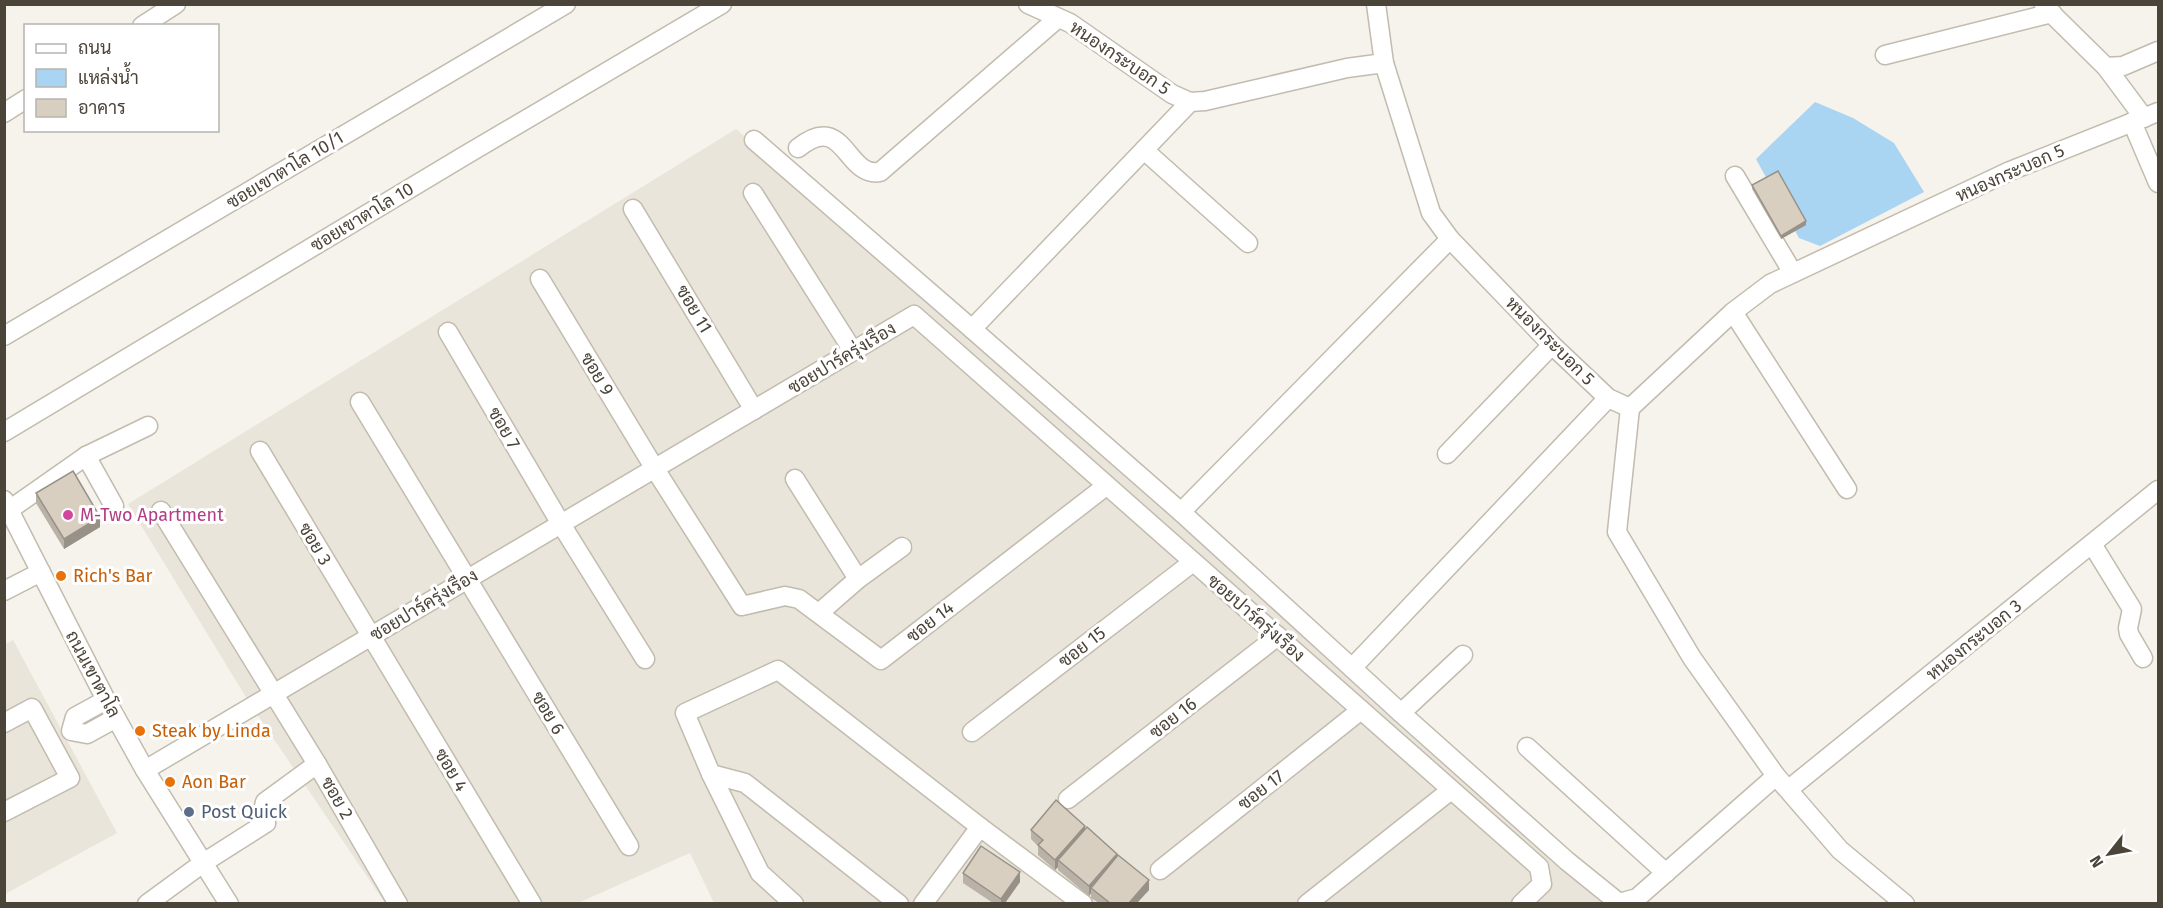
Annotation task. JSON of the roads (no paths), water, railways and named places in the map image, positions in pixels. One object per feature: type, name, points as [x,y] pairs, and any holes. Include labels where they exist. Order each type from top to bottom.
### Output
[{"type":"street","points":[[145,24],[176,4]]},
{"type":"street","name":"ซอยเขาตาโล 10/1","points":[[4,336],[566,4]]},
{"type":"street","name":"ซอยเขาตาโล 10","points":[[4,432],[722,4]]},
{"type":"street","name":"หนองกระบอก 5","points":[[1028,4],[1070,23],[1172,94],[1190,102],[1205,101],[1347,68],[1384,63],[1431,213],[1450,239],[1552,345],[1608,398],[1630,408],[1733,312],[1770,284],[2010,171],[2145,117]]},
{"type":"street","points":[[1376,4],[1384,63]]},
{"type":"street","points":[[1886,55],[2047,9],[2106,67],[2145,117],[2158,183]]},
{"type":"street","points":[[798,148],[821,136],[831,138],[863,168],[873,173],[880,172],[1057,19]]},
{"type":"street","points":[[2106,67],[2123,66],[2158,51]]},
{"type":"street","points":[[4,113],[24,100]]},
{"type":"street","points":[[972,329],[1190,102]]},
{"type":"street","points":[[754,140],[1181,512],[1401,713],[1463,655]]},
{"type":"street","points":[[1144,150],[1248,243]]},
{"type":"street","points":[[1735,176],[1793,273]]},
{"type":"street","points":[[753,193],[853,351]]},
{"type":"street","name":"ซอย 11","points":[[633,209],[754,410]]},
{"type":"street","points":[[1181,512],[1450,239]]},
{"type":"street","name":"ซอย 9","points":[[540,279],[655,469],[742,606]]},
{"type":"street","points":[[1733,312],[1847,489]]},
{"type":"street","name":"ซอยปาร์ครุ่งเรือง","points":[[146,770],[914,315],[1539,867],[1542,884],[1521,903]]},
{"type":"street","name":"ซอย 7","points":[[448,332],[561,524],[645,659]]},
{"type":"street","points":[[1447,454],[1552,345]]},
{"type":"street","points":[[1352,668],[1608,398]]},
{"type":"street","name":"ซอย 6","points":[[360,402],[629,846]]},
{"type":"street","points":[[1630,408],[1617,532],[1692,658],[1783,782],[1840,850],[1905,903]]},
{"type":"street","points":[[7,505],[86,456],[148,426]]},
{"type":"street","name":"ซอย 3","points":[[260,451],[371,637]]},
{"type":"street","points":[[86,456],[114,506]]},
{"type":"street","points":[[795,479],[858,579]]},
{"type":"street","name":"ซอย 14","points":[[742,606],[785,596],[799,599],[881,660],[1106,486]]},
{"type":"street","name":"หนองกระบอก 3","points":[[1401,713],[1567,861],[1619,903],[1637,898],[1666,873],[2092,544],[2158,490]]},
{"type":"street","name":"ถนนเขาตาโล","points":[[7,505],[116,718],[229,903]]},
{"type":"street","name":"ซอย 2","points":[[161,512],[317,764],[398,903]]},
{"type":"street","points":[[2092,544],[2129,602],[2132,609],[2128,628],[2144,658]]},
{"type":"street","points":[[819,613],[858,579],[902,547]]},
{"type":"street","name":"ซอย 15","points":[[972,732],[1193,562]]},
{"type":"street","points":[[4,591],[40,572]]},
{"type":"street","name":"ซอย 16","points":[[1068,799],[1278,636]]},
{"type":"street","name":"ซอย 4","points":[[371,637],[532,903]]},
{"type":"street","points":[[794,903],[760,873],[711,774],[685,713],[778,670],[980,827],[1083,903]]},
{"type":"street","points":[[71,731],[75,717],[106,700]]},
{"type":"street","points":[[4,723],[32,708],[70,778],[4,812]]},
{"type":"street","name":"ซอย 17","points":[[1160,870],[1361,710]]},
{"type":"street","points":[[51,743],[71,731],[87,734],[116,718]]},
{"type":"street","points":[[1527,747],[1666,873]]},
{"type":"street","points":[[147,903],[203,863],[266,823],[262,811],[266,802],[317,764]]},
{"type":"street","points":[[711,774],[745,783],[899,903]]},
{"type":"street","points":[[1307,903],[1451,790]]},
{"type":"street","points":[[923,903],[980,827]]},
{"type":"water","points":[[1815,102],[1853,118],[1894,143],[1924,192],[1820,246],[1799,238],[1756,159]]},
{"type":"place","name":"M-Two Apartment","points":[[68,515]]},
{"type":"place","name":"Rich's Bar","points":[[61,576]]},
{"type":"place","name":"Steak by Linda","points":[[140,731]]},
{"type":"place","name":"Aon Bar","points":[[170,782]]},
{"type":"place","name":"Post Quick","points":[[189,812]]}]
